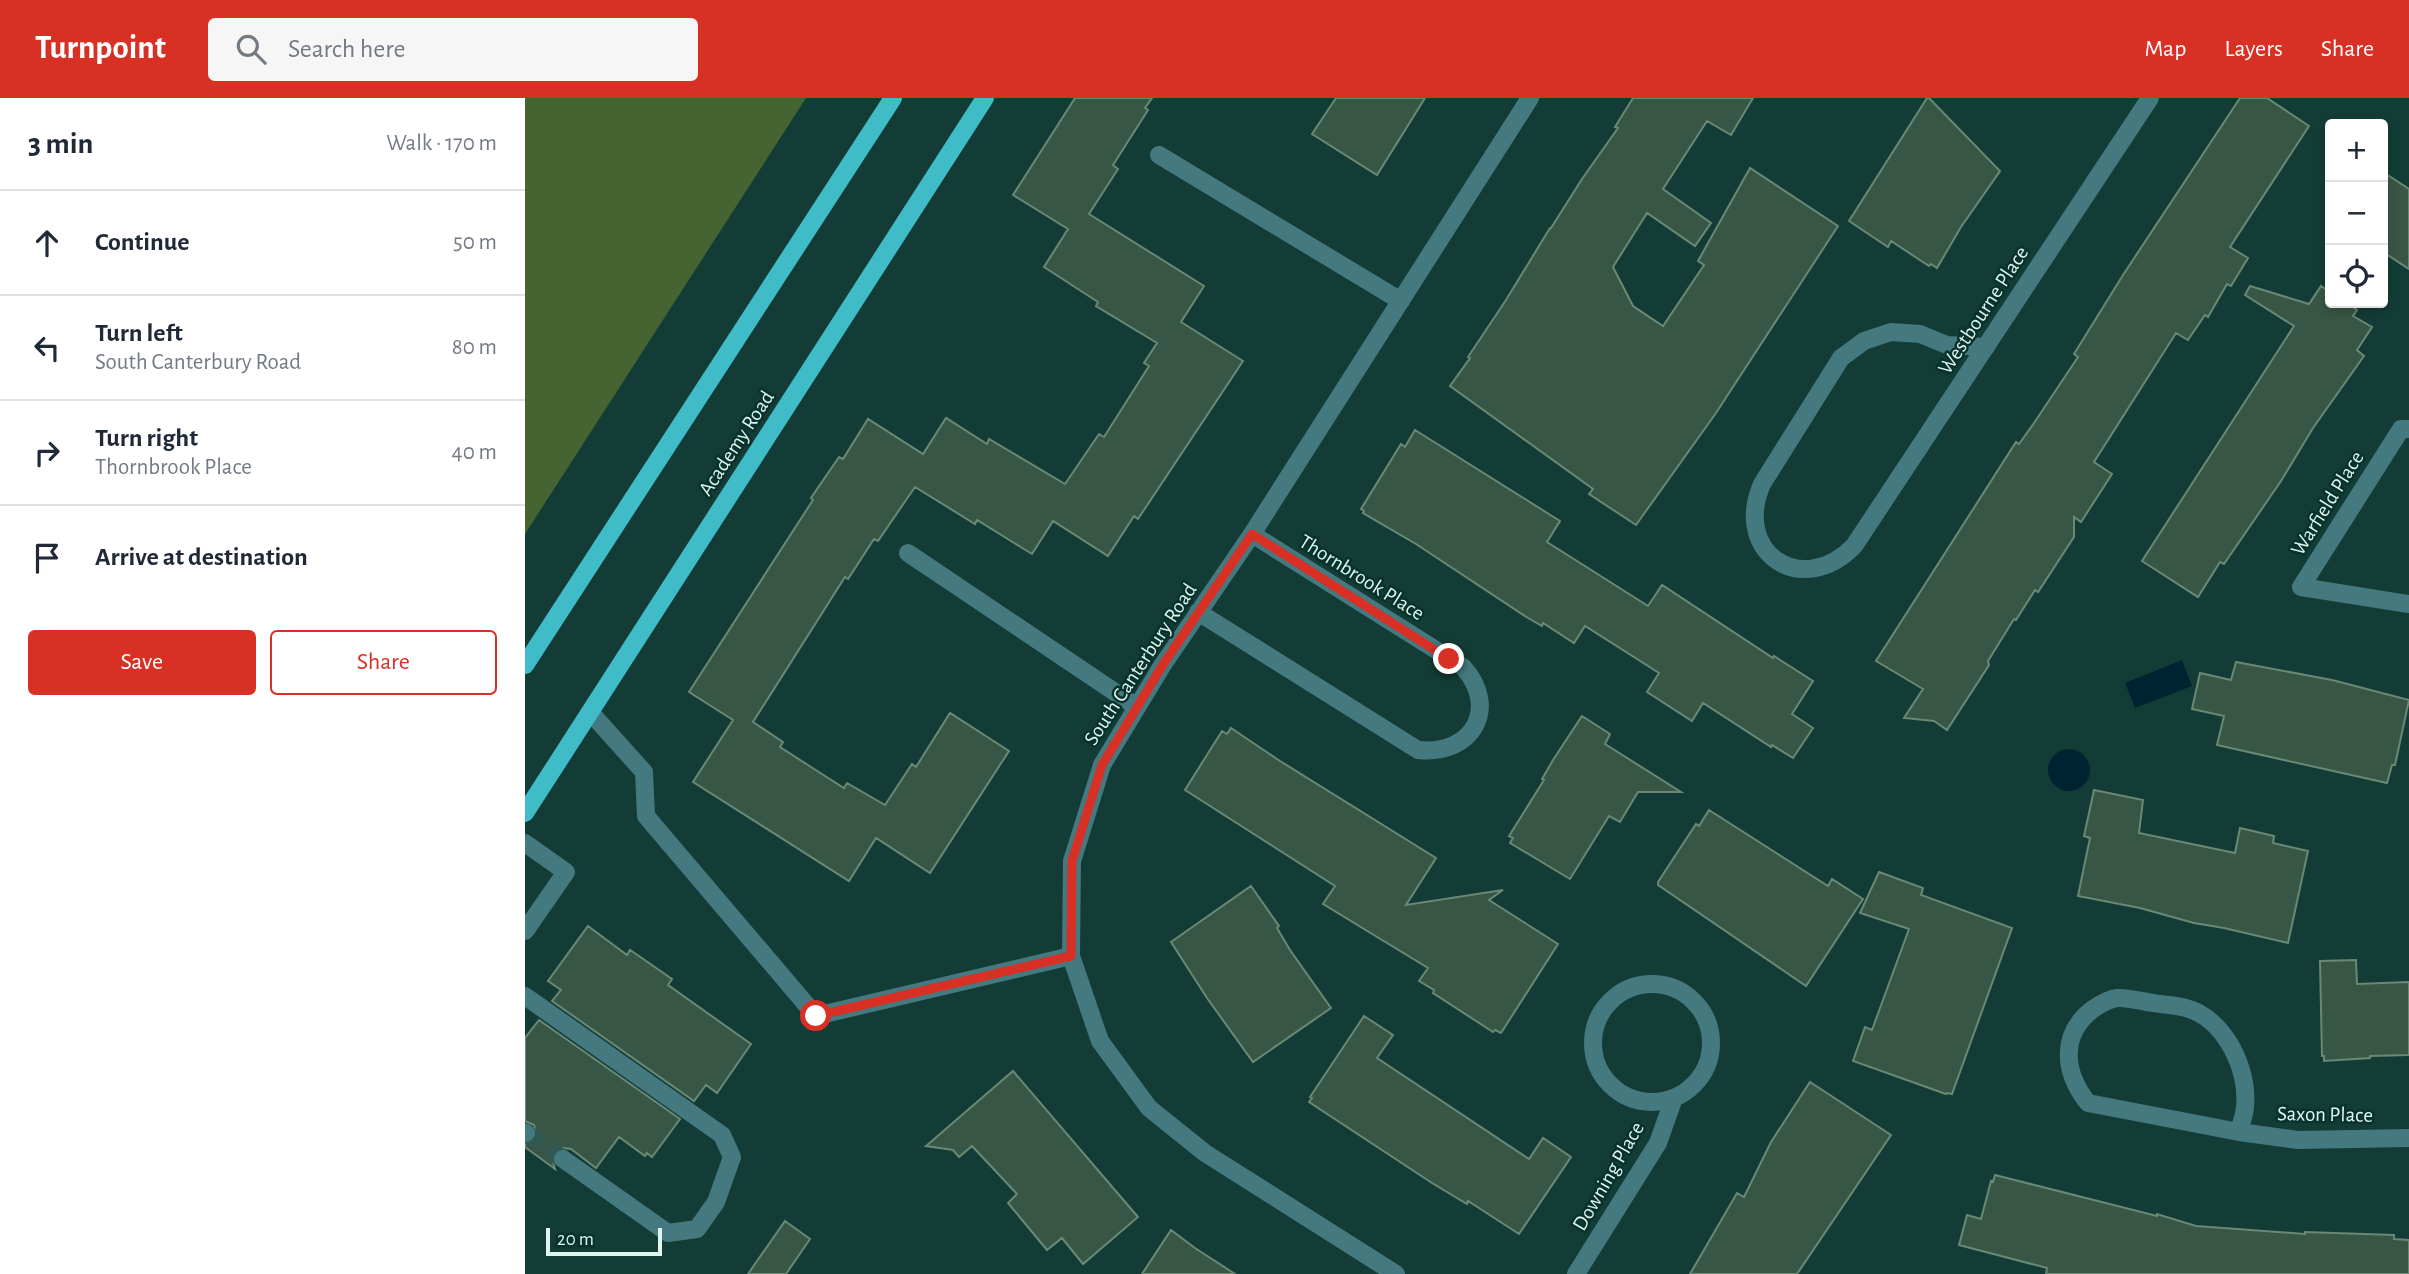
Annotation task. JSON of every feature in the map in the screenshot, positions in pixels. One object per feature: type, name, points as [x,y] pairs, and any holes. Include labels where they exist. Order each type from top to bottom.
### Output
[{"type":"main road","points":[[525,665],[893,98]]},
{"type":"main road","name":"Academy Road","points":[[525,813],[985,98]]},
{"type":"street","name":"South Canterbury Road","points":[[1396,1274],[1205,1153],[1149,1108],[1100,1041],[1071,956],[1072,861],[1102,765],[1530,98]]},
{"type":"street","name":"Westbourne Place","points":[[1986,347],[1947,345],[1920,334],[1891,332],[1864,341],[1841,358],[1762,484],[1754,502],[1753,521],[1759,539],[1770,555],[1786,566],[1804,570],[1823,568],[1841,560],[1854,546],[1986,347],[2150,98]]},
{"type":"street","points":[[1160,155],[1401,300]]},
{"type":"street","name":"Warfield Place","points":[[2409,429],[2401,429],[2301,587],[2409,604]]},
{"type":"street","name":"Thornbrook Place","points":[[1198,612],[1418,750],[1434,752],[1451,748],[1465,739],[1475,726],[1480,711],[1480,694],[1474,679],[1463,667],[1252,534]]},
{"type":"street","points":[[908,554],[1137,707]]},
{"type":"street","points":[[590,712],[645,772],[646,816],[816,1016],[1071,956]]},
{"type":"street","points":[[525,843],[566,872],[525,930]]},
{"type":"street","points":[[1648,984],[1667,986],[1684,993],[1697,1005],[1707,1021],[1711,1039],[1709,1057],[1702,1075],[1690,1088],[1674,1098],[1646,1101],[1620,1093],[1606,1080],[1597,1064],[1593,1046],[1595,1028],[1602,1011],[1614,997],[1630,988],[1648,984]]},
{"type":"street","name":"Saxon Place","points":[[2239,1132],[2245,1105],[2243,1075],[2233,1047],[2214,1024],[2188,1008],[2117,998],[2099,1005],[2084,1016],[2073,1032],[2069,1070],[2076,1088],[2088,1103],[2239,1132],[2298,1140],[2409,1138]]},
{"type":"street","points":[[527,1002],[722,1135],[731,1157],[716,1202],[697,1229],[668,1233],[563,1159]]},
{"type":"street","name":"Downing Place","points":[[1576,1274],[1658,1143],[1674,1098]]},
{"type":"green space","points":[[525,98],[806,98],[525,534]]},
{"type":"water","points":[[2182,660],[2192,686],[2135,708],[2125,683]]},
{"type":"water","points":[[2069,749],[2084,755],[2090,770],[2084,785],[2069,791],[2054,785],[2048,770],[2054,755]]},
{"type":"building","points":[[1075,98],[1152,98],[1145,108],[1148,110],[1113,165],[1118,169],[1089,214],[1204,286],[1181,322],[1243,361],[1138,519],[1134,516],[1108,556],[1053,521],[1032,554],[977,520],[975,524],[915,487],[878,541],[874,539],[848,579],[845,577],[753,722],[783,742],[780,747],[844,788],[847,783],[885,805],[912,764],[916,767],[950,713],[1009,751],[930,873],[876,838],[849,881],[693,782],[733,720],[689,692],[813,500],[811,498],[839,457],[843,459],[868,419],[923,454],[946,418],[987,444],[989,439],[1065,484],[1099,434],[1104,437],[1149,366],[1144,363],[1157,343],[1096,306],[1098,302],[1044,267],[1068,229],[1013,195]]},
{"type":"building","points":[[1336,98],[1425,98],[1377,175],[1312,134]]},
{"type":"building","points":[[1633,98],[1753,98],[1731,135],[1707,121],[1663,189],[1711,223],[1695,246],[1647,213],[1613,267],[1633,306],[1663,326],[1704,265],[1698,261],[1750,168],[1838,226],[1716,413],[1636,525],[1589,494],[1593,489],[1450,386],[1550,228],[1618,128],[1615,127]]},
{"type":"building","points":[[1927,98],[2000,171],[1961,227],[1937,268],[1931,264],[1929,266],[1891,241],[1888,247],[1849,221]]},
{"type":"building","points":[[2240,98],[2267,98],[2309,126],[2230,247],[2248,258],[2231,286],[2227,284],[2208,317],[2205,315],[2188,340],[2176,333],[2094,462],[2112,474],[2081,522],[2074,517],[2074,537],[2038,592],[2035,590],[2016,620],[2014,619],[1988,661],[1989,665],[1947,730],[1934,721],[1904,718],[1923,689],[1876,661],[2016,442],[2019,444],[2078,357],[2074,354],[2123,275]]},
{"type":"building","points":[[2388,175],[2409,189],[2409,269],[2388,255]]},
{"type":"building","points":[[2250,286],[2309,304],[2321,286],[2325,289],[2325,308],[2354,308],[2357,310],[2353,316],[2372,327],[2357,350],[2364,356],[2313,428],[2281,481],[2224,564],[2220,562],[2198,597],[2142,561],[2294,326],[2245,295]]},
{"type":"building","points":[[1415,430],[1560,521],[1547,542],[1648,606],[1662,585],[1813,681],[1792,714],[1813,728],[1793,758],[1703,703],[1692,721],[1647,692],[1659,673],[1585,626],[1574,643],[1543,623],[1542,626],[1528,618],[1416,544],[1363,513],[1361,509],[1401,444],[1405,447]]},
{"type":"building","points":[[2236,662],[2332,680],[2409,700],[2395,765],[2392,765],[2387,783],[2217,745],[2224,716],[2192,709],[2200,673],[2231,680]]},
{"type":"building","points":[[1582,716],[1610,734],[1605,744],[1681,792],[1638,792],[1620,822],[1609,816],[1570,879],[1510,843],[1513,838],[1509,836]]},
{"type":"building","points":[[1231,728],[1436,858],[1406,905],[1503,890],[1489,900],[1558,944],[1501,1033],[1495,1030],[1493,1032],[1419,981],[1428,968],[1323,904],[1335,886],[1185,790],[1222,731],[1227,734]]},
{"type":"building","points":[[2094,790],[2143,800],[2139,833],[2235,853],[2240,828],[2274,836],[2273,843],[2308,851],[2288,943],[2078,896],[2090,838],[2084,836]]},
{"type":"building","points":[[1709,810],[1828,886],[1832,879],[1863,899],[1806,986],[1658,885],[1696,824],[1699,826]]},
{"type":"building","points":[[1879,872],[1923,888],[1921,895],[2012,928],[1952,1094],[1853,1061],[1865,1027],[1872,1030],[1909,929],[1860,913]]},
{"type":"building","points":[[1251,886],[1279,926],[1277,928],[1290,950],[1331,1008],[1253,1062],[1171,942]]},
{"type":"building","points":[[588,926],[627,955],[630,950],[672,979],[668,985],[751,1044],[717,1093],[706,1085],[694,1101],[552,1001],[561,990],[548,981]]},
{"type":"building","points":[[2356,960],[2357,984],[2409,982],[2409,1055],[2324,1061],[2320,961]]},
{"type":"building","points":[[1364,1016],[1393,1035],[1377,1058],[1529,1159],[1543,1138],[1571,1157],[1519,1234],[1468,1201],[1467,1204],[1432,1183],[1309,1102]]},
{"type":"building","points":[[539,1020],[680,1119],[652,1157],[647,1153],[645,1156],[619,1137],[596,1168],[571,1149],[563,1148],[553,1153],[555,1169],[525,1147],[525,1144],[534,1141],[537,1135],[534,1125],[525,1121],[525,1038]]},
{"type":"building","points":[[1013,1071],[1138,1217],[1083,1264],[1062,1238],[1047,1250],[1008,1203],[1017,1194],[972,1146],[959,1157],[953,1150],[926,1146]]},
{"type":"building","points":[[1810,1082],[1891,1135],[1797,1274],[1690,1274],[1737,1193],[1744,1197],[1771,1142]]},
{"type":"building","points":[[1995,1175],[2196,1226],[2305,1234],[2394,1235],[2394,1239],[2409,1240],[2409,1274],[2046,1274],[2047,1268],[1959,1245],[1967,1215],[1981,1219]]},
{"type":"building","points":[[785,1221],[810,1239],[786,1274],[748,1274]]},
{"type":"building","points":[[1171,1230],[1195,1248],[1235,1274],[1142,1274]]},
{"type":"tunnel","points":[[526,1133],[563,1159]]},
{"type":"route","points":[[816,1016],[1071,956],[1072,861],[1102,765],[1162,666],[1252,534],[1449,659]]}]
